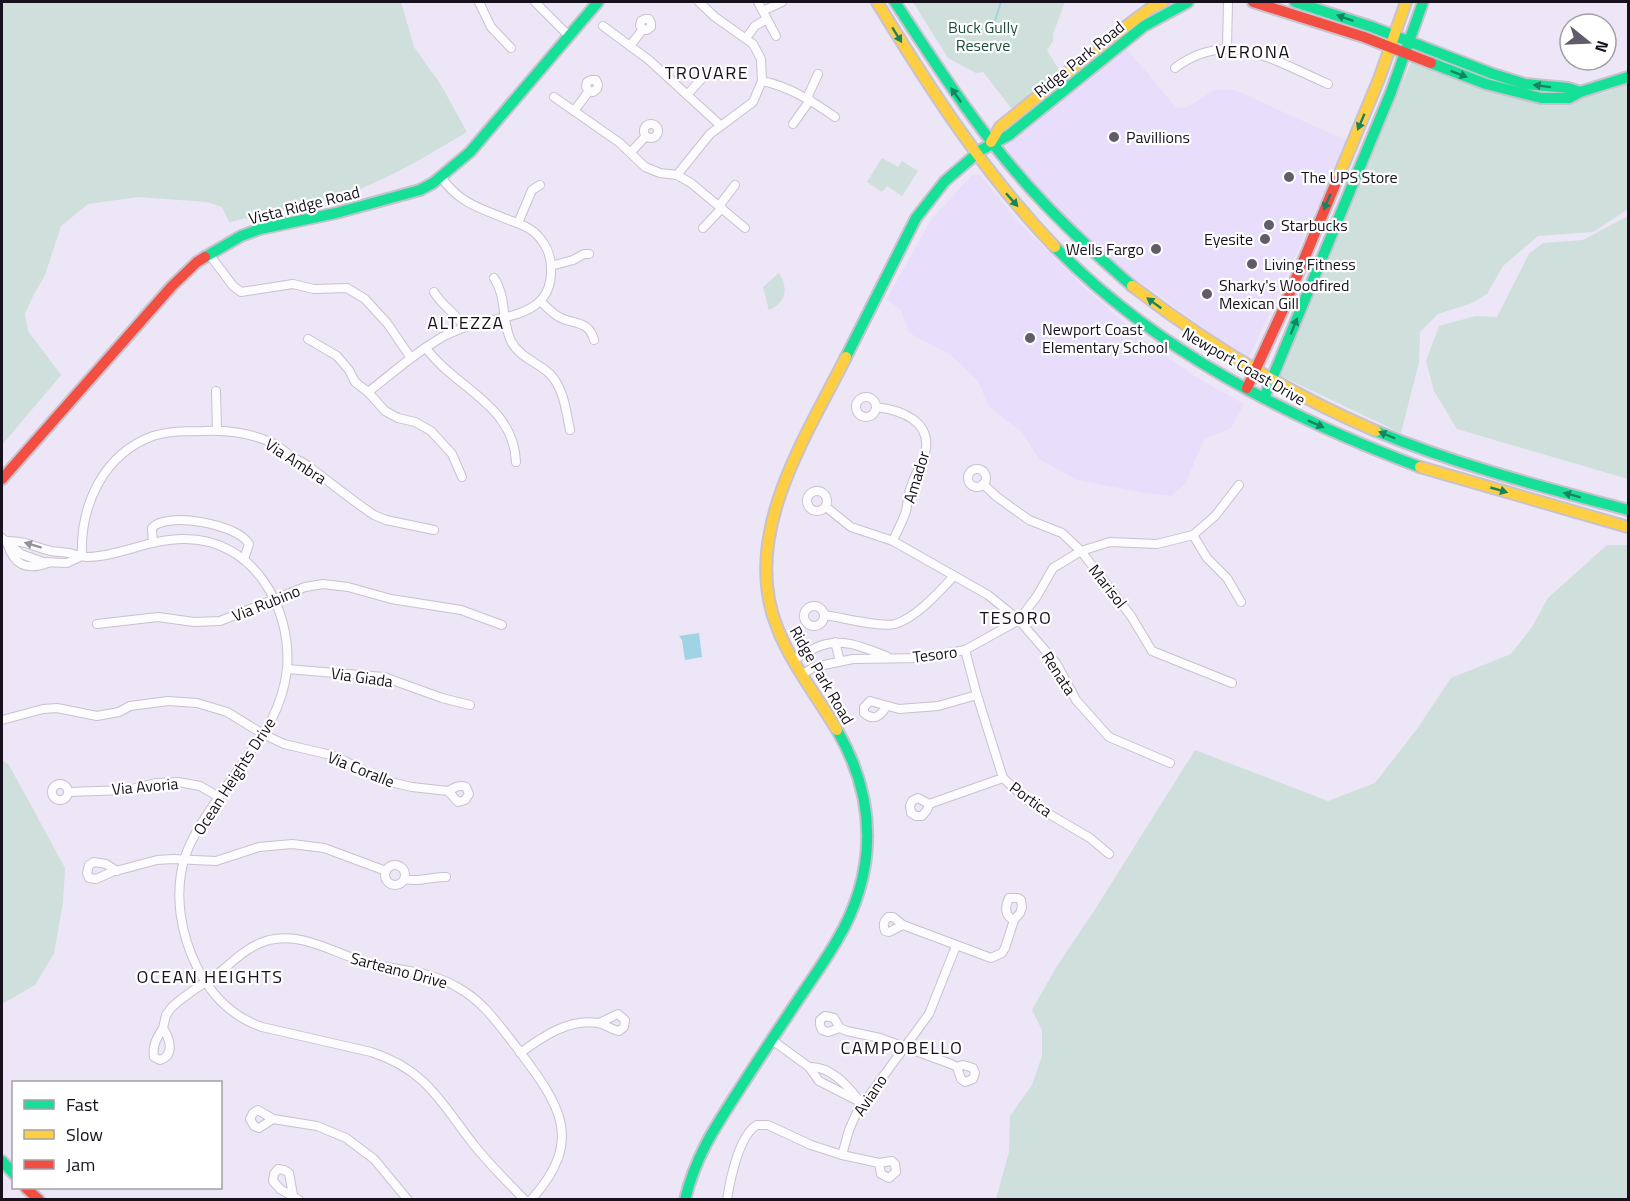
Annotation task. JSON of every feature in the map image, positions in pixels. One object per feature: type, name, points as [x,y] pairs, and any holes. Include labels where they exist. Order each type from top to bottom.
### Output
[{"type":"street","points":[[479,2],[491,27],[511,48]]},
{"type":"street","points":[[535,2],[569,36]]},
{"type":"street","name":"Vista Ridge Road","points":[[2,479],[172,286],[197,262],[241,236],[260,229],[336,213],[420,190],[441,177],[470,152],[598,2]]},
{"type":"street","points":[[677,175],[702,142],[720,125],[753,102],[762,81],[761,59],[753,44],[715,17],[699,2]]},
{"type":"street","points":[[758,2],[776,36]]},
{"type":"street","points":[[763,11],[782,2]]},
{"type":"street","name":"Newport Coast Drive","points":[[877,2],[937,101],[1020,209],[1091,281],[1175,344],[1264,398],[1351,440],[1430,470],[1629,526]]},
{"type":"street","name":"Newport Coast Drive","points":[[895,2],[958,98],[992,142],[1047,205],[1101,259],[1148,299],[1271,381],[1334,412],[1428,451],[1629,510]]},
{"type":"street","name":"Ridge Park Road","points":[[992,142],[1000,127],[1105,42],[1151,8],[1163,2]]},
{"type":"street","name":"Ridge Park Road","points":[[685,1200],[691,1175],[708,1137],[847,923],[859,895],[867,855],[866,812],[857,772],[848,751],[794,659],[773,618],[767,588],[768,536],[781,487],[916,218],[934,192],[951,174],[992,142],[1009,135],[1144,26],[1188,2]]},
{"type":"street","points":[[1227,48],[1228,2]]},
{"type":"street","points":[[1253,2],[1393,42]]},
{"type":"street","points":[[1295,2],[1393,42],[1515,81],[1544,87],[1568,88],[1580,92],[1629,77]]},
{"type":"street","points":[[1247,388],[1282,312],[1393,42],[1406,2]]},
{"type":"street","points":[[1264,398],[1391,92],[1423,2]]},
{"type":"street","points":[[746,38],[755,26],[767,19]]},
{"type":"street","points":[[603,26],[649,60],[720,125]]},
{"type":"street","points":[[630,46],[643,29]]},
{"type":"street","points":[[1175,68],[1188,58],[1227,48],[1260,55],[1328,84]]},
{"type":"street","points":[[793,124],[809,99],[818,74]]},
{"type":"street","points":[[687,95],[704,76]]},
{"type":"street","points":[[762,81],[777,84],[809,99],[835,117]]},
{"type":"street","points":[[574,111],[589,91]]},
{"type":"street","points":[[554,97],[631,152],[645,167],[660,173],[677,175],[691,183],[745,228]]},
{"type":"street","points":[[631,152],[646,136]]},
{"type":"street","points":[[368,392],[442,337],[464,327],[522,314],[540,301],[546,292],[551,266],[541,239],[518,223],[464,201],[441,177]]},
{"type":"street","points":[[518,223],[530,192],[540,185]]},
{"type":"street","points":[[703,228],[735,185]]},
{"type":"street","points":[[209,254],[233,286],[241,292],[293,284],[314,289],[342,287],[358,293],[387,323],[411,358]]},
{"type":"street","points":[[551,266],[573,261],[584,254],[589,254]]},
{"type":"street","points":[[494,278],[502,294],[508,333],[517,349],[549,374],[559,387],[570,430]]},
{"type":"street","points":[[434,292],[445,307],[459,318],[464,327]]},
{"type":"street","points":[[540,301],[561,318],[585,325],[590,329],[594,340]]},
{"type":"street","points":[[308,339],[337,356],[349,370],[355,382],[391,415],[416,422],[431,431],[452,454],[462,477]]},
{"type":"street","points":[[426,348],[437,363],[465,384],[500,417],[514,442],[516,462]]},
{"type":"street","points":[[216,391],[217,430]]},
{"type":"street","name":"Amador","points":[[876,407],[900,411],[915,420],[926,439],[925,454],[911,485],[906,511],[893,541]]},
{"type":"street","name":"Via Ambra","points":[[82,556],[82,531],[90,500],[103,474],[121,454],[143,441],[167,433],[217,430],[250,435],[273,443],[306,464],[374,515],[386,520],[434,530]]},
{"type":"street","name":"Marisol","points":[[983,484],[1029,520],[1062,533],[1081,551],[1131,616],[1152,651],[1232,683]]},
{"type":"street","name":"Tesoro","points":[[803,674],[814,667],[853,658],[924,658],[965,650],[1019,620],[1037,596],[1053,568],[1081,551],[1110,542],[1157,544],[1193,535],[1215,516],[1239,485]]},
{"type":"street","name":"Renata","points":[[826,507],[851,527],[893,541],[988,596],[1019,620],[1056,663],[1076,700],[1109,736],[1170,763]]},
{"type":"street","points":[[153,543],[152,528],[158,523],[198,521],[242,536],[249,544],[244,559]]},
{"type":"street","points":[[1193,535],[1207,558],[1227,578],[1242,602]]},
{"type":"street","name":"Ocean Heights Drive","points":[[4,540],[27,542],[48,550],[82,556],[96,556],[172,539],[198,540],[224,547],[244,559],[261,576],[274,599],[286,639],[287,669],[279,704],[263,734],[198,829],[184,861],[180,892],[182,922],[191,954],[206,982],[225,1006],[254,1024],[386,1056],[412,1071],[437,1095],[475,1146],[525,1200]]},
{"type":"street","name":"Ocean Heights Drive","points":[[4,540],[26,557],[49,562],[68,563],[82,556]]},
{"type":"street","points":[[824,615],[875,624],[894,624],[935,597],[954,576]]},
{"type":"street","name":"Via Rubino","points":[[97,624],[158,617],[194,622],[220,621],[313,584],[335,584],[391,599],[460,610],[502,625]]},
{"type":"street","points":[[836,642],[840,661]]},
{"type":"street","name":"Tesoro","points":[[794,659],[819,646],[836,642],[859,645],[890,657]]},
{"type":"street","name":"Portica","points":[[965,650],[976,695],[1003,778],[1032,804],[1090,838],[1109,854]]},
{"type":"street","name":"Via Giada","points":[[287,669],[384,677],[442,698],[470,705]]},
{"type":"street","points":[[886,707],[899,709],[938,706],[976,695]]},
{"type":"street","name":"Via Coralle","points":[[2,720],[43,709],[57,708],[97,716],[118,712],[130,706],[183,701],[212,706],[227,712],[263,734],[297,748],[331,755],[378,779],[412,787],[448,791]]},
{"type":"street","points":[[929,804],[1003,778]]},
{"type":"street","name":"Via Avoria","points":[[68,792],[128,790],[156,783],[178,782],[200,786],[219,797]]},
{"type":"street","points":[[117,871],[166,859],[216,861],[259,847],[292,843],[324,848],[386,871]]},
{"type":"street","points":[[405,879],[405,871],[400,866],[392,865],[386,871],[386,878],[391,884],[399,884],[405,879],[417,881],[447,877]]},
{"type":"street","points":[[903,926],[986,957],[997,956],[1005,948],[1014,920]]},
{"type":"street","name":"Sarteano Drive","points":[[163,1028],[166,1015],[172,1007],[238,956],[259,944],[281,939],[303,939],[365,962],[430,975],[457,987],[481,1004],[520,1053],[551,1094],[559,1116],[560,1152],[544,1185],[531,1200]]},
{"type":"street","name":"Aviano","points":[[842,1155],[852,1121],[862,1104],[929,1014],[956,946]]},
{"type":"street","points":[[520,1053],[562,1028],[575,1024],[599,1023]]},
{"type":"street","points":[[840,1028],[904,1047],[957,1067]]},
{"type":"street","points":[[772,1040],[809,1067],[819,1081],[862,1104]]},
{"type":"street","points":[[809,1067],[819,1066],[827,1070],[844,1083],[862,1104]]},
{"type":"street","points":[[829,1085],[834,1077]]},
{"type":"street","points":[[273,1119],[317,1126],[346,1138],[374,1158],[408,1200]]},
{"type":"street","points":[[728,1200],[735,1165],[751,1129],[756,1125],[768,1125],[812,1145],[842,1155],[879,1163]]},
{"type":"street","points":[[27,1189],[39,1200]]},
{"type":"shaded area","points":[[1124,46],[1176,107],[1190,106],[1214,90],[1235,90],[1347,141],[1248,360],[1133,277],[1059,218],[1003,143]]},
{"type":"shaded area","name":"Newport Coast Elementary School","points":[[973,174],[980,175],[1021,225],[1088,291],[1148,343],[1196,377],[1244,404],[1231,428],[1204,439],[1185,484],[1171,496],[1077,480],[1039,459],[1022,432],[989,407],[978,381],[951,355],[909,333],[901,310],[887,299],[931,220]]},
{"type":"green space","points":[[2,2],[401,2],[414,47],[441,85],[467,132],[399,171],[357,190],[310,205],[229,222],[222,207],[207,202],[138,197],[88,204],[61,226],[45,275],[25,314],[28,331],[61,375],[2,445]]},
{"type":"green space","name":"Buck Gully Reserve","points":[[913,2],[1065,2],[1053,34],[1053,41],[1047,50],[1060,72],[1012,109],[983,72],[976,73],[948,58]]},
{"type":"green space","points":[[1411,62],[1533,98],[1575,99],[1628,84],[1628,209],[1593,232],[1538,236],[1503,266],[1487,294],[1472,303],[1438,314],[1420,332],[1419,362],[1401,433],[1281,376]]},
{"type":"green space","points":[[882,158],[898,167],[902,161],[918,171],[902,196],[887,186],[882,192],[867,182]]},
{"type":"green space","points":[[1628,216],[1628,479],[1457,429],[1434,391],[1426,361],[1439,326],[1476,316],[1497,317],[1529,254],[1543,243],[1583,240]]},
{"type":"green space","points":[[779,273],[784,284],[784,294],[779,303],[769,310],[763,287]]},
{"type":"green space","points":[[1607,545],[1628,545],[1628,1199],[996,1199],[1009,1152],[1010,1116],[1032,1085],[1042,1056],[1042,1030],[1032,1010],[1057,966],[1195,750],[1328,801],[1375,783],[1417,729],[1451,678],[1511,654],[1532,627],[1548,598]]},
{"type":"green space","points":[[2,760],[9,765],[65,868],[63,903],[54,953],[35,985],[2,1004]]},
{"type":"water","points":[[699,633],[702,657],[685,660],[682,640],[679,636]]},
{"type":"waterway","points":[[991,33],[1001,2]]},
{"type":"traffic: fast","points":[[205,257],[241,236],[260,229],[336,213],[420,190],[433,183],[470,152],[598,2]]},
{"type":"traffic: fast","points":[[895,2],[982,130],[1021,178],[1064,223],[1132,286]]},
{"type":"traffic: fast","points":[[846,357],[916,218],[945,181],[981,150],[1009,135],[1144,26],[1188,2]]},
{"type":"traffic: fast","points":[[1295,2],[1372,27],[1493,74],[1525,84],[1568,88],[1580,92]]},
{"type":"traffic: fast","points":[[1264,398],[1391,92],[1423,2]]},
{"type":"traffic: fast","points":[[1431,63],[1486,84],[1541,98],[1569,98],[1580,92],[1628,77]]},
{"type":"traffic: fast","points":[[1055,247],[1094,284],[1136,318],[1179,349],[1225,377],[1321,426],[1420,467]]},
{"type":"traffic: fast","points":[[1376,431],[1469,465],[1628,510]]},
{"type":"traffic: fast","points":[[685,1200],[694,1170],[714,1130],[832,948],[850,916],[860,889],[867,836],[865,809],[860,782],[837,730]]},
{"type":"traffic: fast","points":[[2,1161],[12,1172]]},
{"type":"traffic: slow","points":[[877,2],[917,67],[981,160],[1055,247]]},
{"type":"traffic: slow","points":[[991,142],[1000,127],[1105,42],[1151,8],[1163,2]]},
{"type":"traffic: slow","points":[[1337,180],[1379,79],[1406,2]]},
{"type":"traffic: slow","points":[[1132,286],[1190,328],[1249,366],[1311,401],[1376,431]]},
{"type":"traffic: slow","points":[[837,730],[797,667],[777,627],[768,592],[767,557],[772,522],[783,488],[797,453],[846,357]]},
{"type":"traffic: slow","points":[[1420,467],[1628,527]]},
{"type":"traffic: jam","points":[[1253,2],[1364,37],[1431,63]]},
{"type":"traffic: jam","points":[[1247,388],[1282,312],[1337,180]]},
{"type":"traffic: jam","points":[[2,479],[172,286],[205,257]]},
{"type":"traffic: jam","points":[[27,1189],[39,1200]]},
{"type":"place","name":"Pavillions","points":[[1114,137]]},
{"type":"place","name":"The UPS Store","points":[[1289,177]]},
{"type":"place","name":"Starbucks","points":[[1269,225]]},
{"type":"place","name":"Eyesite","points":[[1265,239]]},
{"type":"place","name":"Wells Fargo","points":[[1156,249]]},
{"type":"place","name":"Living Fitness","points":[[1252,264]]},
{"type":"place","name":"Sharky's Woodfired Mexican Gill","points":[[1207,294]]},
{"type":"place","name":"Newport Coast Elementary School","points":[[1030,338]]},
{"type":"district","name":"VERONA","points":[[1253,52]]},
{"type":"district","name":"TROVARE","points":[[707,73]]},
{"type":"district","name":"ALTEZZA","points":[[466,323]]},
{"type":"district","name":"TESORO","points":[[1016,618]]},
{"type":"district","name":"OCEAN HEIGHTS","points":[[210,977]]},
{"type":"district","name":"CAMPOBELLO","points":[[902,1048]]}]
